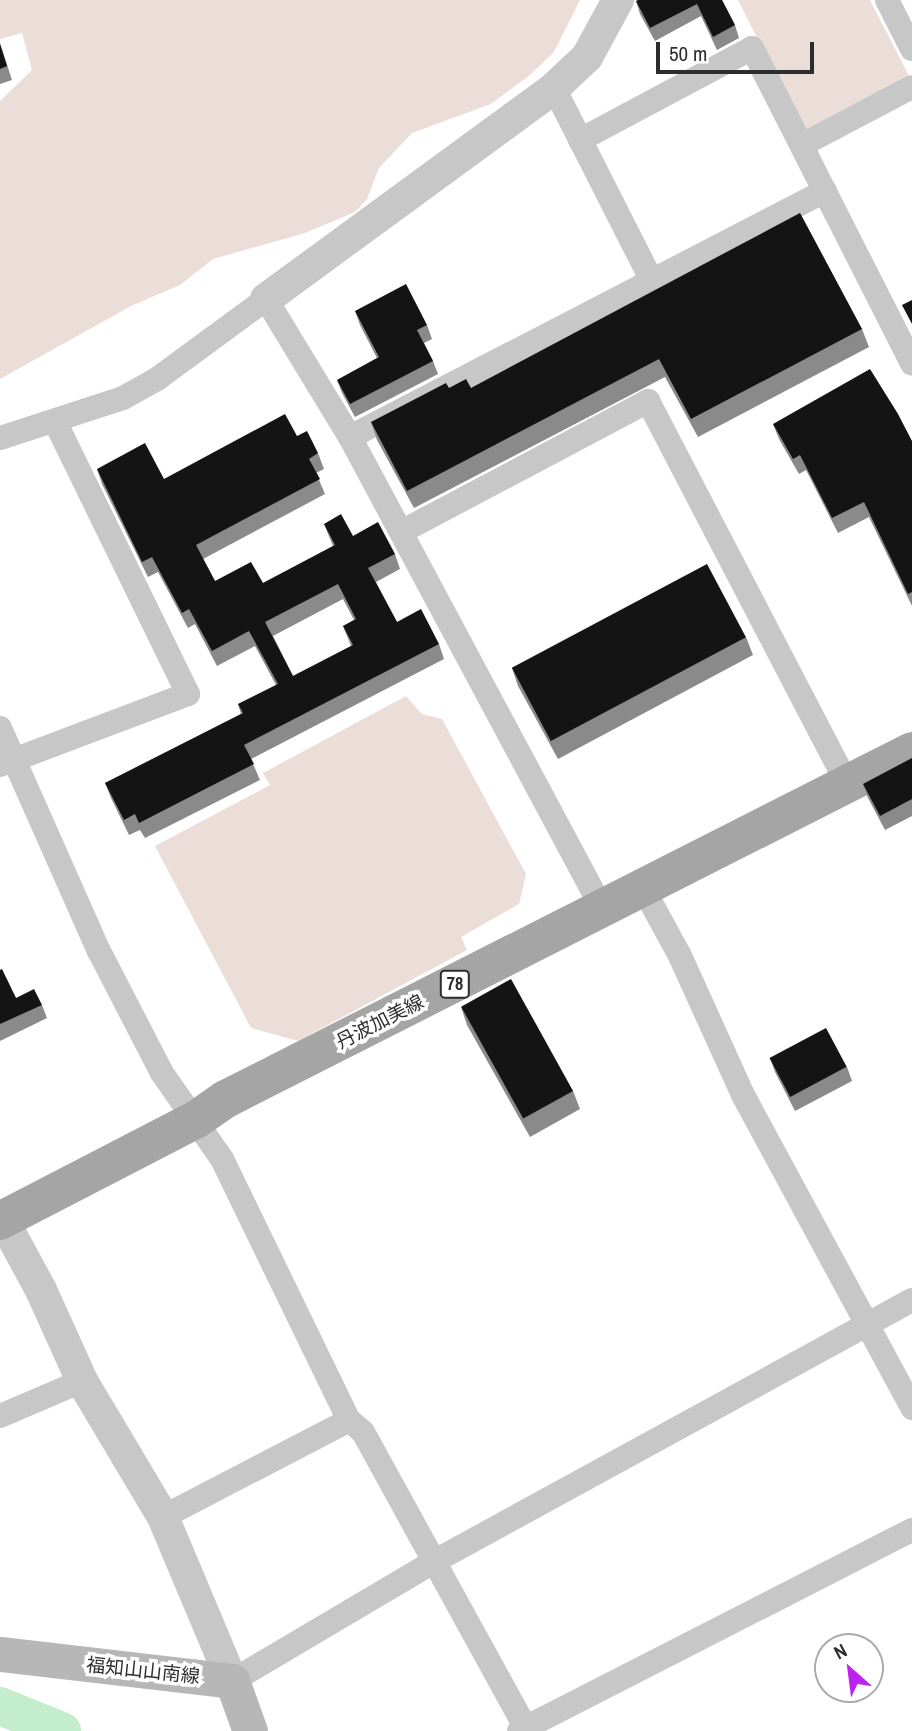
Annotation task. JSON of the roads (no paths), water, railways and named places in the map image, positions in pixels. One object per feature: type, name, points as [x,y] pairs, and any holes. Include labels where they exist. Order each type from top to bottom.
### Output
[{"type":"main road","name":"丹波加美線","points":[[1,1218],[197,1119],[226,1099],[644,890],[912,751]]},
{"type":"main road","name":"福知山山南線","points":[[0,1654],[232,1681]]},
{"type":"main road","points":[[232,1681],[255,1730]]},
{"type":"street","points":[[0,438],[56,423],[157,379],[554,88],[587,57],[618,0]]},
{"type":"street","points":[[887,0],[912,49]]},
{"type":"street","points":[[580,140],[752,48],[911,360]]},
{"type":"street","points":[[802,145],[912,87]]},
{"type":"street","points":[[554,88],[652,281]]},
{"type":"street","points":[[350,437],[825,191]]},
{"type":"street","points":[[266,299],[350,437],[603,910]]},
{"type":"street","points":[[401,532],[648,401],[847,784]]},
{"type":"street","points":[[7,763],[188,694],[56,423]]},
{"type":"street","points":[[0,728],[7,763],[162,1073],[197,1119],[222,1159],[349,1420],[363,1432],[435,1561],[522,1729],[912,1530]]},
{"type":"street","points":[[644,890],[680,956],[743,1095],[912,1408]]},
{"type":"street","points":[[1,1218],[41,1290],[82,1381],[163,1517],[232,1681],[435,1561],[912,1300]]},
{"type":"street","points":[[0,1416],[82,1381]]},
{"type":"street","points":[[163,1517],[349,1420]]},
{"type":"waterway","points":[[0,1706],[62,1731]]}]
